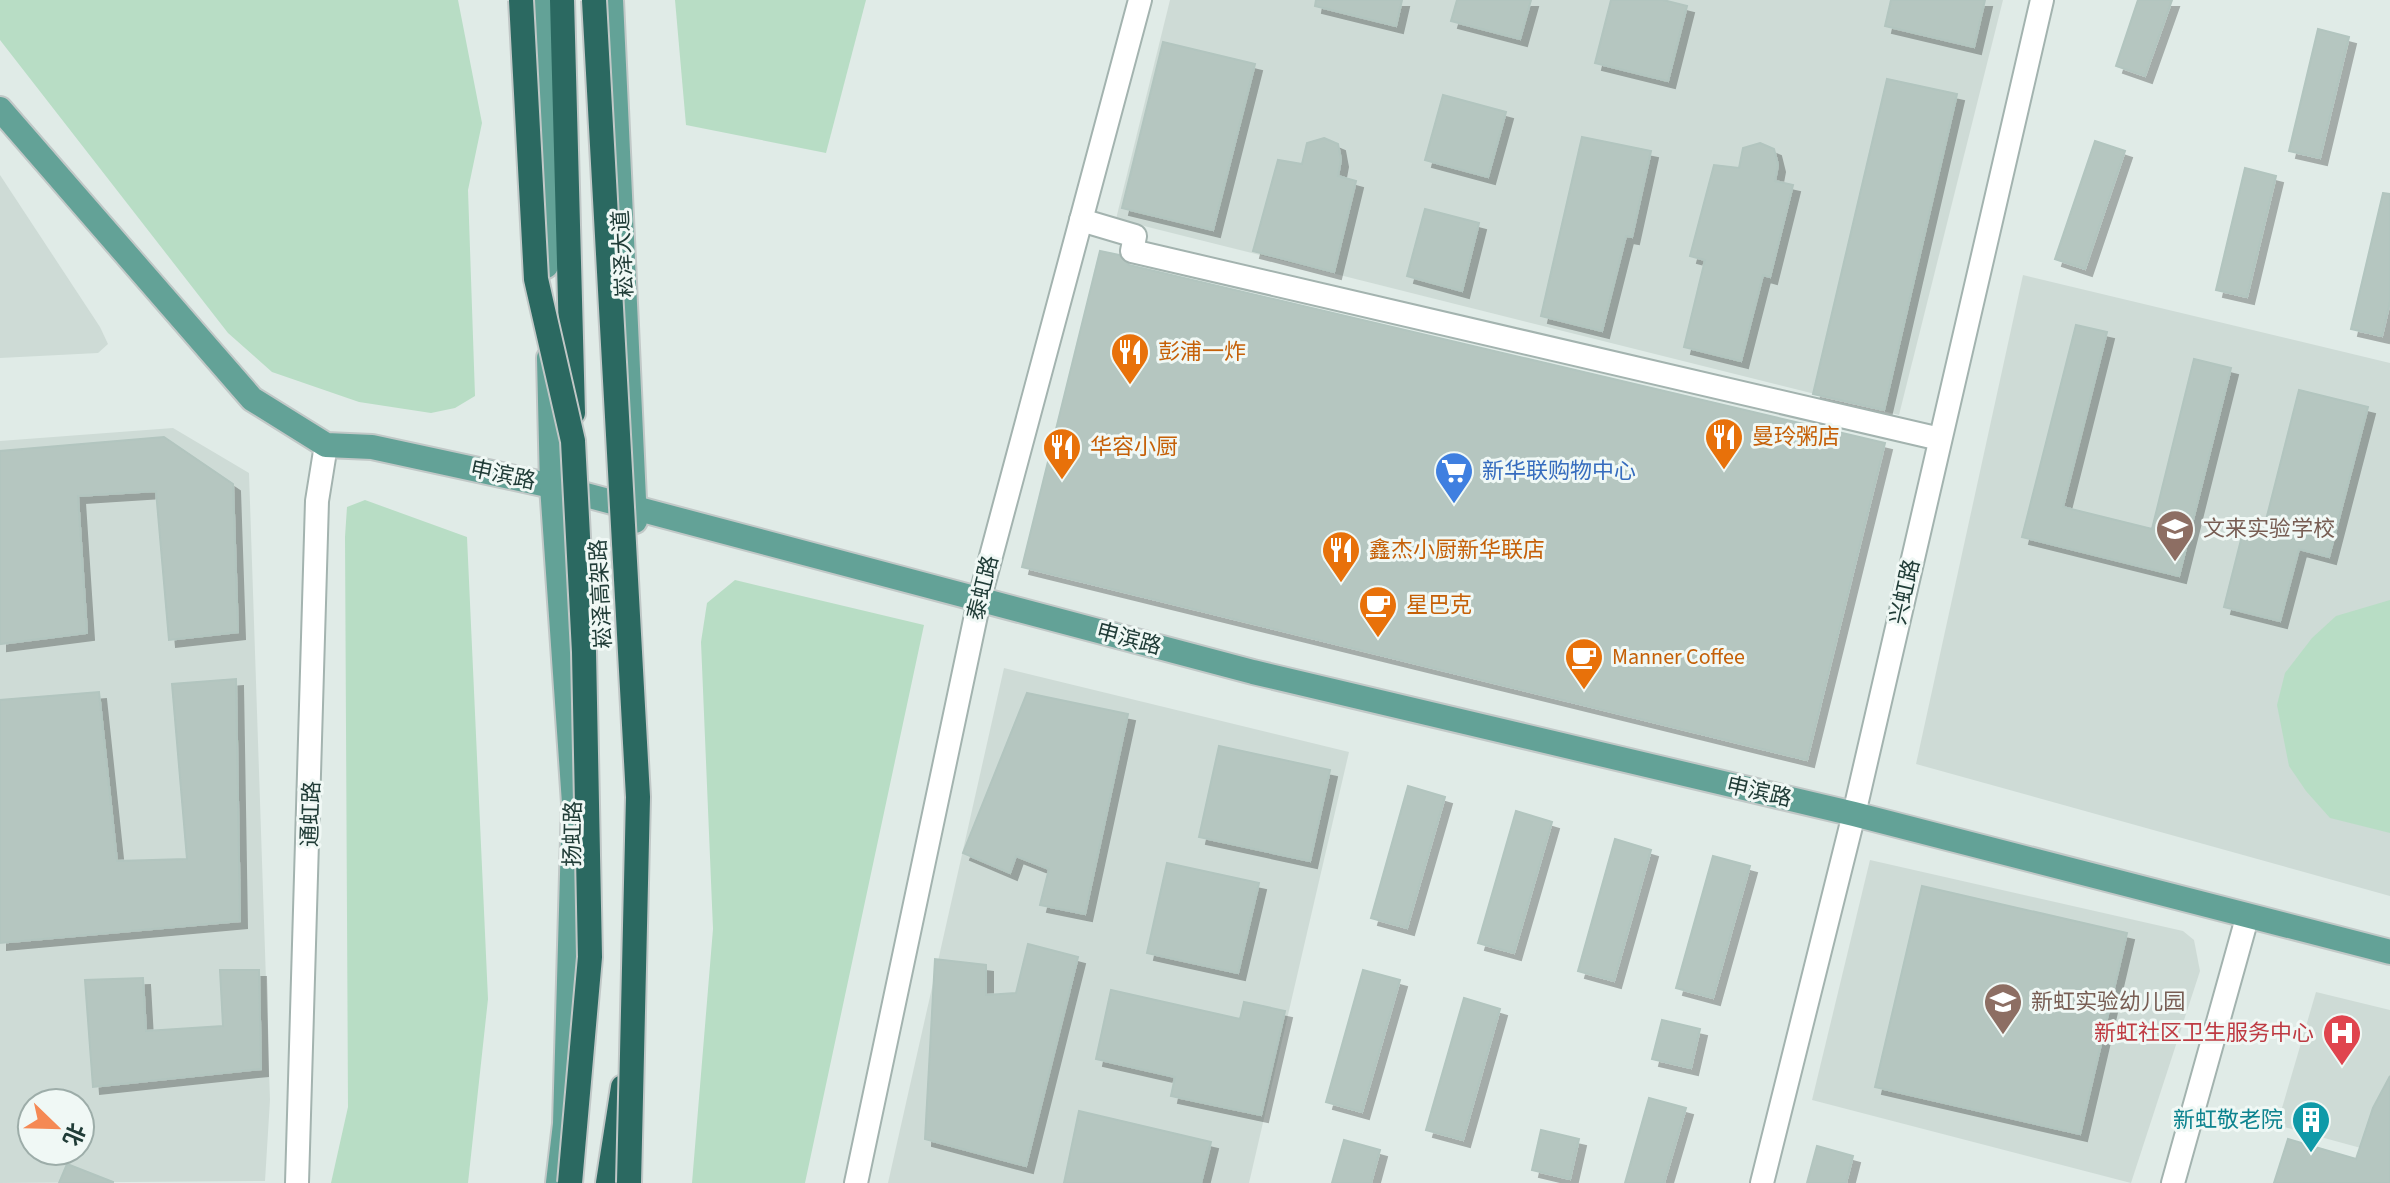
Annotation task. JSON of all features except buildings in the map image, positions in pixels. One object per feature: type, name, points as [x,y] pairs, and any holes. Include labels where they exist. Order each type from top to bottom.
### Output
[{"type":"highway","points":[[521,0],[536,279],[573,441]]},
{"type":"highway","name":"崧泽高架路","points":[[562,0],[573,441],[585,666],[590,957],[570,1183]]},
{"type":"highway","name":"崧泽高架路","points":[[594,0],[638,797],[630,1043],[608,1183]]},
{"type":"highway","points":[[626,1183],[630,1043]]},
{"type":"main road","points":[[540,0],[552,486]]},
{"type":"main road","name":"崧泽大道","points":[[611,0],[635,508]]},
{"type":"main road","name":"申滨路","points":[[0,109],[252,399],[326,445],[372,447],[552,486],[665,519],[1269,676],[1854,814],[2247,918],[2390,952]]},
{"type":"main road","name":"扬虹路","points":[[552,486],[574,803],[565,1124],[558,1183]]},
{"type":"main road","points":[[626,1183],[639,889],[635,508]]},
{"type":"street","name":"泰虹路","points":[[856,1183],[979,601],[1140,0]]},
{"type":"street","name":"兴虹路","points":[[1762,1183],[1854,814],[2042,0]]},
{"type":"street","points":[[1081,220],[1135,236],[1132,251],[1940,439]]},
{"type":"street","name":"通虹路","points":[[297,1183],[313,757],[317,501],[326,445]]},
{"type":"street","points":[[2173,1183],[2247,918]]},
{"type":"shaded area","points":[[1170,0],[2003,0],[1899,415],[1116,219]]},
{"type":"shaded area","points":[[0,175],[100,327],[108,344],[98,353],[0,358]]},
{"type":"shaded area","name":"文来实验学校","points":[[2023,275],[2390,363],[2390,896],[1916,764]]},
{"type":"shaded area","points":[[173,428],[249,473],[270,1100],[265,1181],[0,1183],[0,441]]},
{"type":"shaded area","points":[[1004,668],[1349,752],[1249,1183],[888,1183]]},
{"type":"shaded area","name":"新虹实验幼儿园","points":[[1870,860],[2183,931],[2194,940],[2200,971],[2131,1183],[1812,1100]]},
{"type":"shaded area","name":"新虹社区卫生服务中心","points":[[2316,992],[2390,1010],[2390,1156],[2277,1125]]},
{"type":"green space","points":[[0,0],[458,0],[482,123],[468,190],[475,396],[455,408],[431,413],[359,402],[272,372],[228,333],[0,40]]},
{"type":"green space","points":[[675,0],[866,0],[826,153],[686,125]]},
{"type":"green space","points":[[365,500],[467,537],[488,999],[468,1183],[331,1183],[348,1107],[345,537],[347,507]]},
{"type":"green space","points":[[735,580],[924,625],[805,1183],[692,1183],[713,929],[701,642],[707,603]]},
{"type":"green space","points":[[2390,600],[2390,833],[2330,818],[2306,791],[2289,766],[2277,705],[2285,673],[2312,638],[2336,616]]},
{"type":"place","name":"彭浦一炸","points":[[1130,386]]},
{"type":"place","name":"曼玲粥店","points":[[1724,471]]},
{"type":"place","name":"华容小厨","points":[[1062,481]]},
{"type":"place","name":"新华联购物中心","points":[[1454,505]]},
{"type":"place","name":"文来实验学校","points":[[2175,563]]},
{"type":"place","name":"鑫杰小厨新华联店","points":[[1341,584]]},
{"type":"place","name":"星巴克","points":[[1378,639]]},
{"type":"place","name":"Manner Coffee","points":[[1584,691]]},
{"type":"place","name":"新虹实验幼儿园","points":[[2003,1036]]},
{"type":"place","name":"新虹社区卫生服务中心","points":[[2342,1067]]},
{"type":"place","name":"新虹敬老院","points":[[2311,1154]]}]
